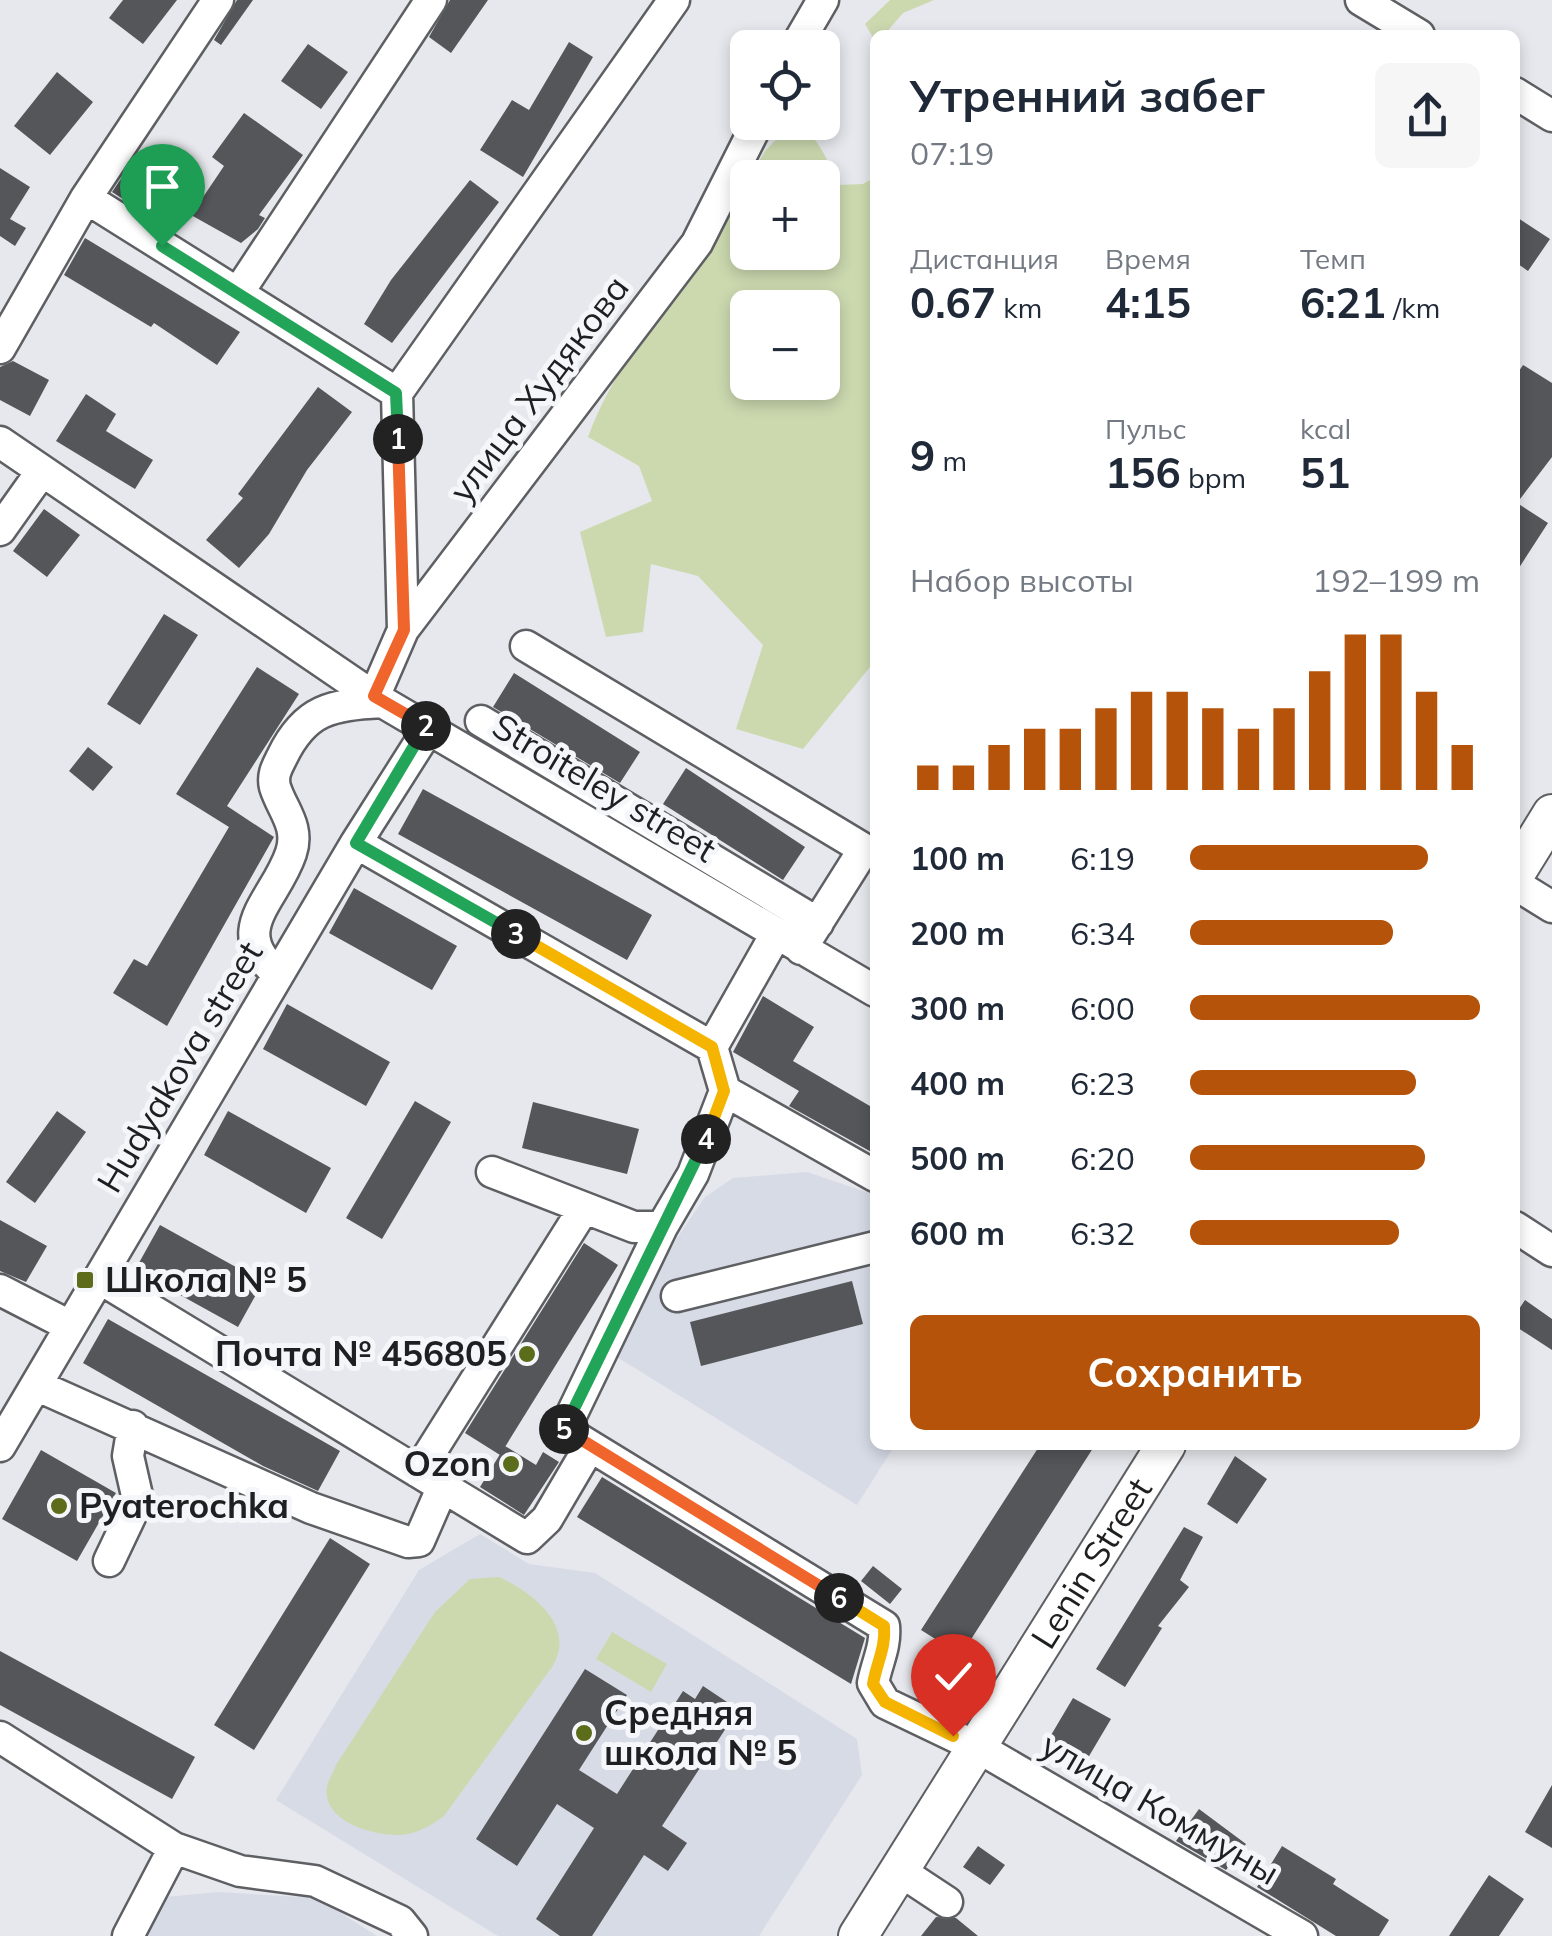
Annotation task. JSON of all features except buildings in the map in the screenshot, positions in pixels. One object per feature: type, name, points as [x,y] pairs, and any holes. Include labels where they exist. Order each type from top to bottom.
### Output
[{"type":"main road","points":[[1520,866],[1552,814]]},
{"type":"main road","name":"Lenin Street","points":[[858,1936],[1163,1450]]},
{"type":"street","points":[[0,348],[86,198],[218,0]]},
{"type":"street","points":[[238,293],[431,0]]},
{"type":"street","points":[[404,630],[396,393],[674,0]]},
{"type":"street","points":[[806,30],[823,0]]},
{"type":"street","points":[[1361,0],[1411,30]]},
{"type":"street","points":[[1520,96],[1552,116]]},
{"type":"street","name":"улица Худякова","points":[[378,699],[404,630],[697,243],[749,140]]},
{"type":"street","points":[[86,198],[396,393]]},
{"type":"street","name":"Stroiteley street","points":[[0,442],[378,699],[870,988]]},
{"type":"street","points":[[0,530],[42,471]]},
{"type":"street","points":[[526,646],[864,849],[818,922],[789,942],[712,1047]]},
{"type":"street","points":[[278,974],[257,957],[253,941],[256,920],[292,850],[293,825],[276,788],[274,772],[295,730],[310,716],[378,699]]},
{"type":"street","points":[[481,721],[818,922]]},
{"type":"street","name":"Hudyakova street","points":[[0,1446],[356,843],[429,728]]},
{"type":"street","points":[[99,1278],[527,1538],[547,1519],[590,1446],[564,1430],[662,1228],[693,1174],[724,1091],[712,1047],[356,843]]},
{"type":"street","points":[[1520,887],[1552,907]]},
{"type":"street","points":[[724,1091],[870,1173]]},
{"type":"street","points":[[492,1172],[634,1228],[662,1228]]},
{"type":"street","points":[[38,1386],[311,1508],[408,1542],[419,1540],[431,1479],[584,1208]]},
{"type":"street","points":[[1520,1231],[1552,1252]]},
{"type":"street","points":[[678,1296],[870,1248]]},
{"type":"street","points":[[0,1290],[70,1326]]},
{"type":"street","points":[[109,1562],[138,1500],[128,1456],[133,1426]]},
{"type":"street","name":"улица Коммуны","points":[[590,1446],[884,1626],[886,1646],[877,1659],[873,1684],[885,1702],[979,1748],[1302,1936]]},
{"type":"street","points":[[0,1737],[174,1848],[240,1871],[315,1881],[400,1922],[412,1936]]},
{"type":"street","points":[[128,1936],[174,1848]]},
{"type":"street","points":[[900,1871],[947,1902]]},
{"type":"shaded area","points":[[807,1172],[870,1193],[870,1450],[892,1450],[857,1505],[612,1354],[677,1238],[705,1197],[733,1178]]},
{"type":"shaded area","name":"Средняя школа № 5","points":[[480,1534],[529,1564],[595,1573],[857,1739],[862,1775],[759,1936],[498,1936],[276,1800],[419,1570]]},
{"type":"shaded area","points":[[218,1892],[317,1898],[377,1936],[145,1936],[165,1897]]},
{"type":"green space","points":[[890,0],[934,0],[903,13],[888,30],[870,32],[865,24]]},
{"type":"green space","points":[[776,140],[814,140],[826,160],[760,160]]},
{"type":"green space","points":[[870,180],[870,667],[803,749],[736,729],[763,645],[698,576],[651,564],[643,632],[606,637],[580,532],[652,501],[639,466],[588,437],[602,404],[640,340],[730,211],[730,270],[840,270],[840,185]]},
{"type":"green space","points":[[499,1577],[526,1592],[548,1613],[559,1638],[552,1667],[444,1816],[418,1831],[397,1835],[369,1831],[343,1819],[328,1800],[328,1784],[336,1765],[435,1612],[470,1579]]},
{"type":"green space","points":[[612,1632],[667,1664],[651,1692],[596,1659]]},
{"type":"place","name":"Школа № 5","points":[[85,1280]]},
{"type":"place","name":"Почта № 456805","points":[[527,1354]]},
{"type":"place","name":"Ozon","points":[[511,1464]]},
{"type":"place","name":"Pyaterochka","points":[[59,1506]]},
{"type":"place","name":"Средняя школа № 5","points":[[584,1733]]},
{"type":"route","points":[[162,246],[396,393],[404,630],[374,696],[429,728],[356,843],[712,1047],[724,1091],[693,1174],[662,1228],[564,1430],[884,1626],[886,1646],[877,1659],[873,1684],[885,1702],[953,1736]]}]
